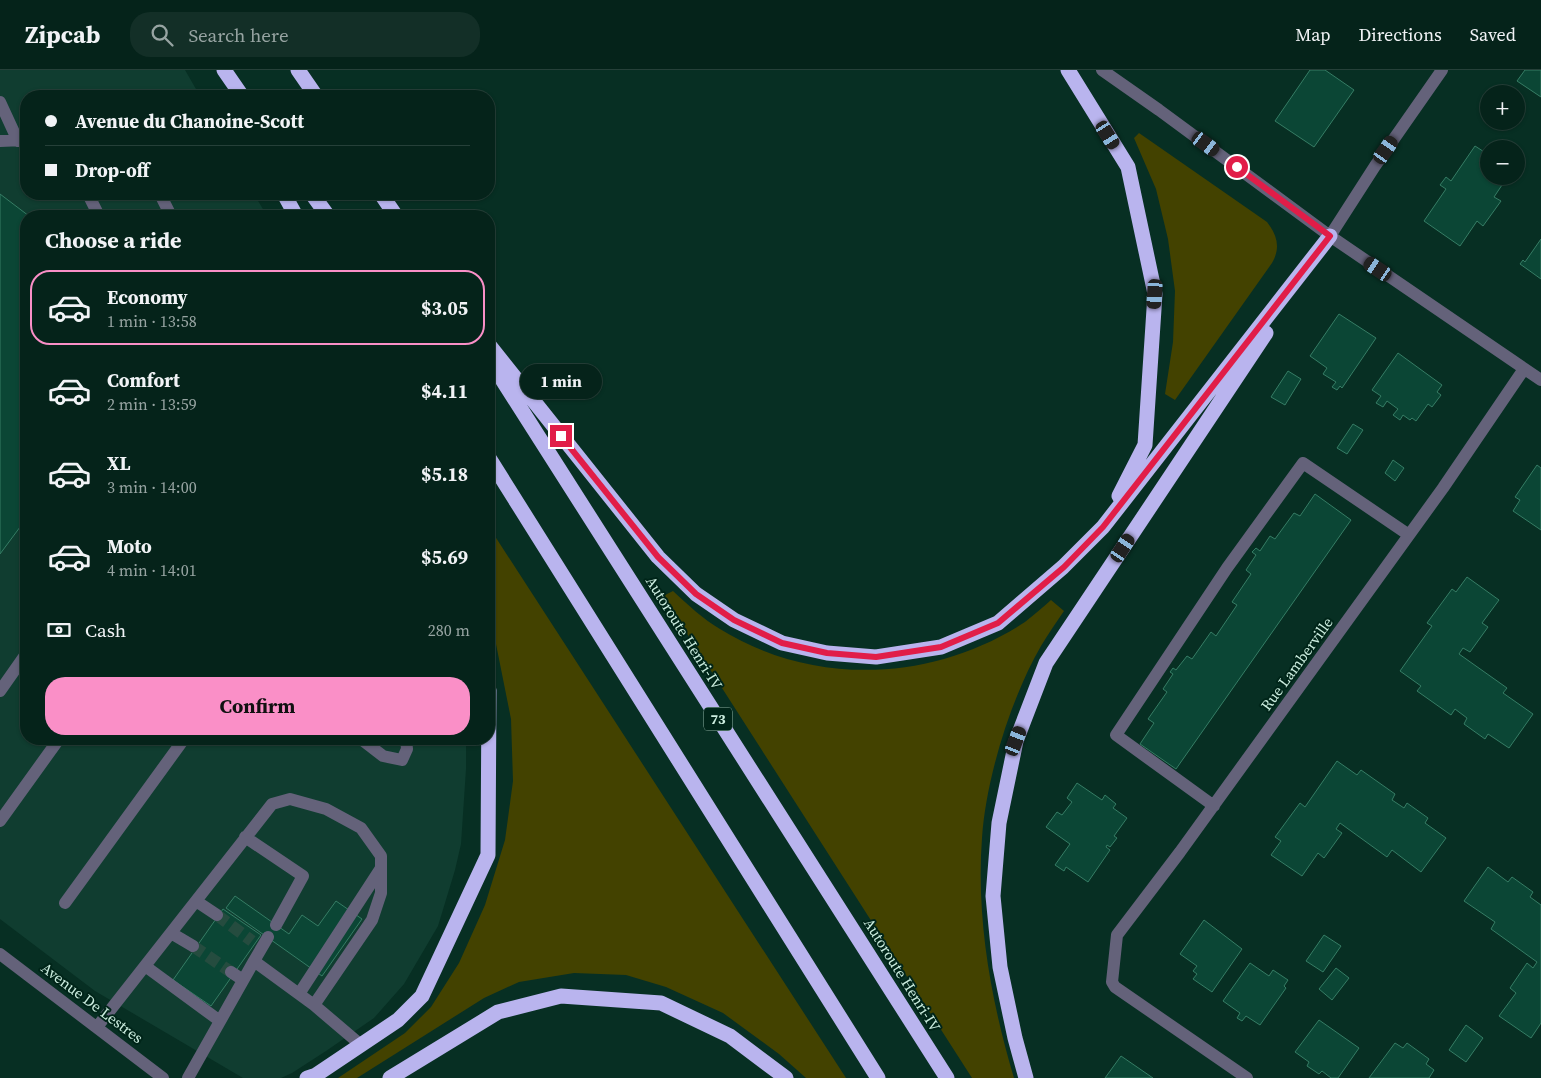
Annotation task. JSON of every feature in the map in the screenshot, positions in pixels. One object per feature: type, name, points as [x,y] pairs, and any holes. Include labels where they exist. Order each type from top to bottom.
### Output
[{"type":"highway","points":[[298,70],[312,90]]},
{"type":"highway","points":[[1068,70],[1128,168],[1155,294],[1144,445],[1103,527]]},
{"type":"highway","points":[[226,74],[235,90]]},
{"type":"highway","points":[[226,74],[238,90]]},
{"type":"highway","points":[[495,353],[658,557],[696,594],[734,620],[782,643],[827,653],[876,657],[941,647],[998,623],[1064,567],[1103,527],[1330,236]]},
{"type":"highway","points":[[1026,1078],[1015,1038],[1000,968],[992,896],[998,823],[1016,741],[1046,663],[1330,236]]},
{"type":"highway","name":"Autoroute Henri-IV","points":[[495,368],[946,1078]]},
{"type":"highway","points":[[495,468],[878,1078]]},
{"type":"highway","points":[[307,1078],[316,1076],[398,1020],[422,996],[488,854],[489,745]]},
{"type":"highway","points":[[390,1078],[498,1012],[560,996],[661,1003],[730,1036],[786,1078]]},
{"type":"street","points":[[1102,70],[1330,236],[1541,380]]},
{"type":"street","points":[[1330,236],[1375,166],[1442,70]]},
{"type":"street","points":[[0,102],[20,137]]},
{"type":"street","points":[[0,141],[20,140]]},
{"type":"street","name":"Rue Lamberville","points":[[1247,1078],[1115,987],[1112,982],[1117,936],[1214,806],[1443,488],[1524,368]]},
{"type":"street","points":[[1214,806],[1116,735],[1227,568],[1303,463],[1409,535]]},
{"type":"street","points":[[0,692],[20,663]]},
{"type":"street","points":[[0,821],[55,745]]},
{"type":"street","points":[[65,903],[180,745]]},
{"type":"street","points":[[369,745],[383,756],[402,760],[407,749],[407,745]]},
{"type":"street","points":[[96,1027],[272,804],[290,799],[326,809],[361,828],[381,856],[381,893],[372,920],[314,1005]]},
{"type":"street","points":[[245,837],[303,876],[276,925]]},
{"type":"street","points":[[299,994],[381,868]]},
{"type":"street","points":[[196,901],[217,915]]},
{"type":"street","points":[[172,933],[193,946]]},
{"type":"street","points":[[188,1078],[244,980],[261,942]]},
{"type":"street","name":"Avenue De Lestres","points":[[0,954],[163,1078]]},
{"type":"street","points":[[254,961],[314,1005],[361,1045]]},
{"type":"street","points":[[145,966],[220,1021]]},
{"type":"street","points":[[231,972],[244,980]]},
{"type":"shaded area","points":[[0,70],[185,70],[197,90],[20,90],[20,200],[258,200],[263,210],[20,210],[20,745],[466,745],[461,844],[438,926],[404,984],[374,1018],[292,1073],[281,1078],[243,1078],[95,991],[0,919]]},
{"type":"shaded area","points":[[1139,133],[1267,222],[1277,241],[1275,257],[1272,263],[1175,400],[1165,394],[1173,342],[1175,291],[1168,239],[1156,189],[1134,138]]},
{"type":"shaded area","points":[[495,536],[846,1078],[806,1078],[779,1054],[723,1013],[666,987],[626,975],[574,973],[519,982],[484,998],[357,1078],[338,1078],[405,1033],[431,1007],[459,963],[485,905],[505,840],[513,781],[511,719],[495,639]]},
{"type":"shaded area","points":[[673,591],[714,625],[756,648],[794,661],[834,668],[873,670],[913,666],[952,657],[989,642],[1025,622],[1051,600],[1064,611],[1030,667],[1010,714],[995,765],[984,815],[981,868],[983,929],[998,1019],[1014,1078],[972,1078],[663,596]]},
{"type":"building","points":[[1310,70],[1325,70],[1354,90],[1314,147],[1275,121]]},
{"type":"building","points":[[1525,70],[1541,70],[1541,97],[1525,85],[1517,81]]},
{"type":"building","points":[[1475,146],[1480,149],[1480,185],[1502,185],[1494,197],[1501,201],[1483,226],[1477,221],[1460,246],[1424,221],[1446,189],[1440,185],[1446,177],[1451,181]]},
{"type":"building","points":[[0,194],[21,210],[20,527],[0,554]]},
{"type":"building","points":[[1541,239],[1541,279],[1520,264],[1523,260],[1525,262]]},
{"type":"building","points":[[1339,314],[1376,338],[1342,388],[1340,386],[1337,390],[1332,387],[1336,382],[1323,374],[1327,368],[1310,356]]},
{"type":"building","points":[[1398,353],[1442,385],[1437,392],[1441,395],[1432,407],[1428,404],[1416,421],[1412,418],[1410,420],[1403,415],[1400,420],[1393,415],[1398,409],[1387,401],[1383,407],[1376,403],[1381,396],[1372,390]]},
{"type":"building","points":[[1288,371],[1301,379],[1285,405],[1271,397]]},
{"type":"building","points":[[1353,424],[1363,430],[1347,454],[1337,448]]},
{"type":"building","points":[[1393,460],[1404,468],[1395,481],[1385,473]]},
{"type":"building","points":[[1537,465],[1541,468],[1541,530],[1513,511],[1520,500],[1515,497]]},
{"type":"building","points":[[1315,494],[1351,520],[1176,769],[1140,744],[1154,723],[1148,719],[1167,692],[1163,689],[1173,674],[1170,672],[1173,668],[1176,670],[1187,656],[1192,659],[1211,632],[1216,636],[1237,605],[1232,602],[1251,574],[1246,570],[1256,555],[1252,552],[1256,548],[1260,551],[1270,536],[1275,539],[1294,513],[1300,516]]},
{"type":"building","points":[[1467,577],[1499,600],[1482,623],[1488,627],[1470,652],[1463,648],[1459,654],[1507,688],[1503,693],[1533,714],[1509,748],[1488,734],[1485,739],[1464,724],[1467,718],[1455,709],[1451,715],[1417,691],[1421,686],[1400,671],[1432,626],[1427,623],[1452,589],[1456,592]]},
{"type":"building","points":[[1337,761],[1357,775],[1361,770],[1395,794],[1392,800],[1404,808],[1407,803],[1428,818],[1425,823],[1446,838],[1421,872],[1392,850],[1387,857],[1340,823],[1336,829],[1342,833],[1324,858],[1318,853],[1302,876],[1271,855],[1281,841],[1275,837],[1300,803],[1305,807]]},
{"type":"building","points":[[1077,783],[1102,800],[1105,795],[1116,804],[1113,808],[1127,818],[1114,836],[1117,838],[1110,847],[1107,845],[1106,847],[1110,850],[1088,882],[1066,867],[1064,871],[1055,865],[1070,844],[1046,827],[1057,812],[1062,815],[1072,802],[1067,798]]},
{"type":"building","points":[[1488,867],[1508,882],[1512,877],[1533,892],[1530,897],[1541,905],[1541,1023],[1531,1038],[1499,1016],[1516,993],[1510,988],[1527,963],[1533,968],[1537,962],[1491,929],[1495,922],[1464,901]]},
{"type":"building","points":[[235,896],[289,934],[302,915],[318,926],[336,901],[362,919],[322,976],[226,908]]},
{"type":"building","points":[[223,909],[261,935],[211,1006],[173,980]]},
{"type":"building","points":[[1204,920],[1242,949],[1212,992],[1193,979],[1197,974],[1193,971],[1197,966],[1180,954]]},
{"type":"building","points":[[1324,935],[1341,946],[1323,972],[1306,961]]},
{"type":"building","points":[[1250,963],[1269,976],[1273,970],[1288,980],[1284,986],[1286,988],[1260,1025],[1246,1016],[1242,1021],[1237,1018],[1240,1013],[1223,1001]]},
{"type":"building","points":[[1336,968],[1349,978],[1332,1000],[1319,989]]},
{"type":"building","points":[[1319,1020],[1359,1048],[1338,1078],[1331,1078],[1322,1071],[1319,1074],[1307,1066],[1309,1062],[1295,1052]]},
{"type":"building","points":[[1466,1025],[1483,1038],[1466,1062],[1449,1050]]},
{"type":"building","points":[[1395,1043],[1403,1048],[1407,1043],[1429,1059],[1426,1064],[1434,1070],[1429,1078],[1369,1078]]},
{"type":"building","points":[[1121,1056],[1153,1078],[1105,1078]]},
{"type":"tunnel","points":[[217,915],[252,941]]},
{"type":"tunnel","points":[[193,946],[231,972]]},
{"type":"route","points":[[561,436],[658,557],[696,594],[734,620],[782,643],[827,653],[876,657],[941,647],[998,623],[1064,567],[1103,527],[1330,236],[1237,167]]}]
